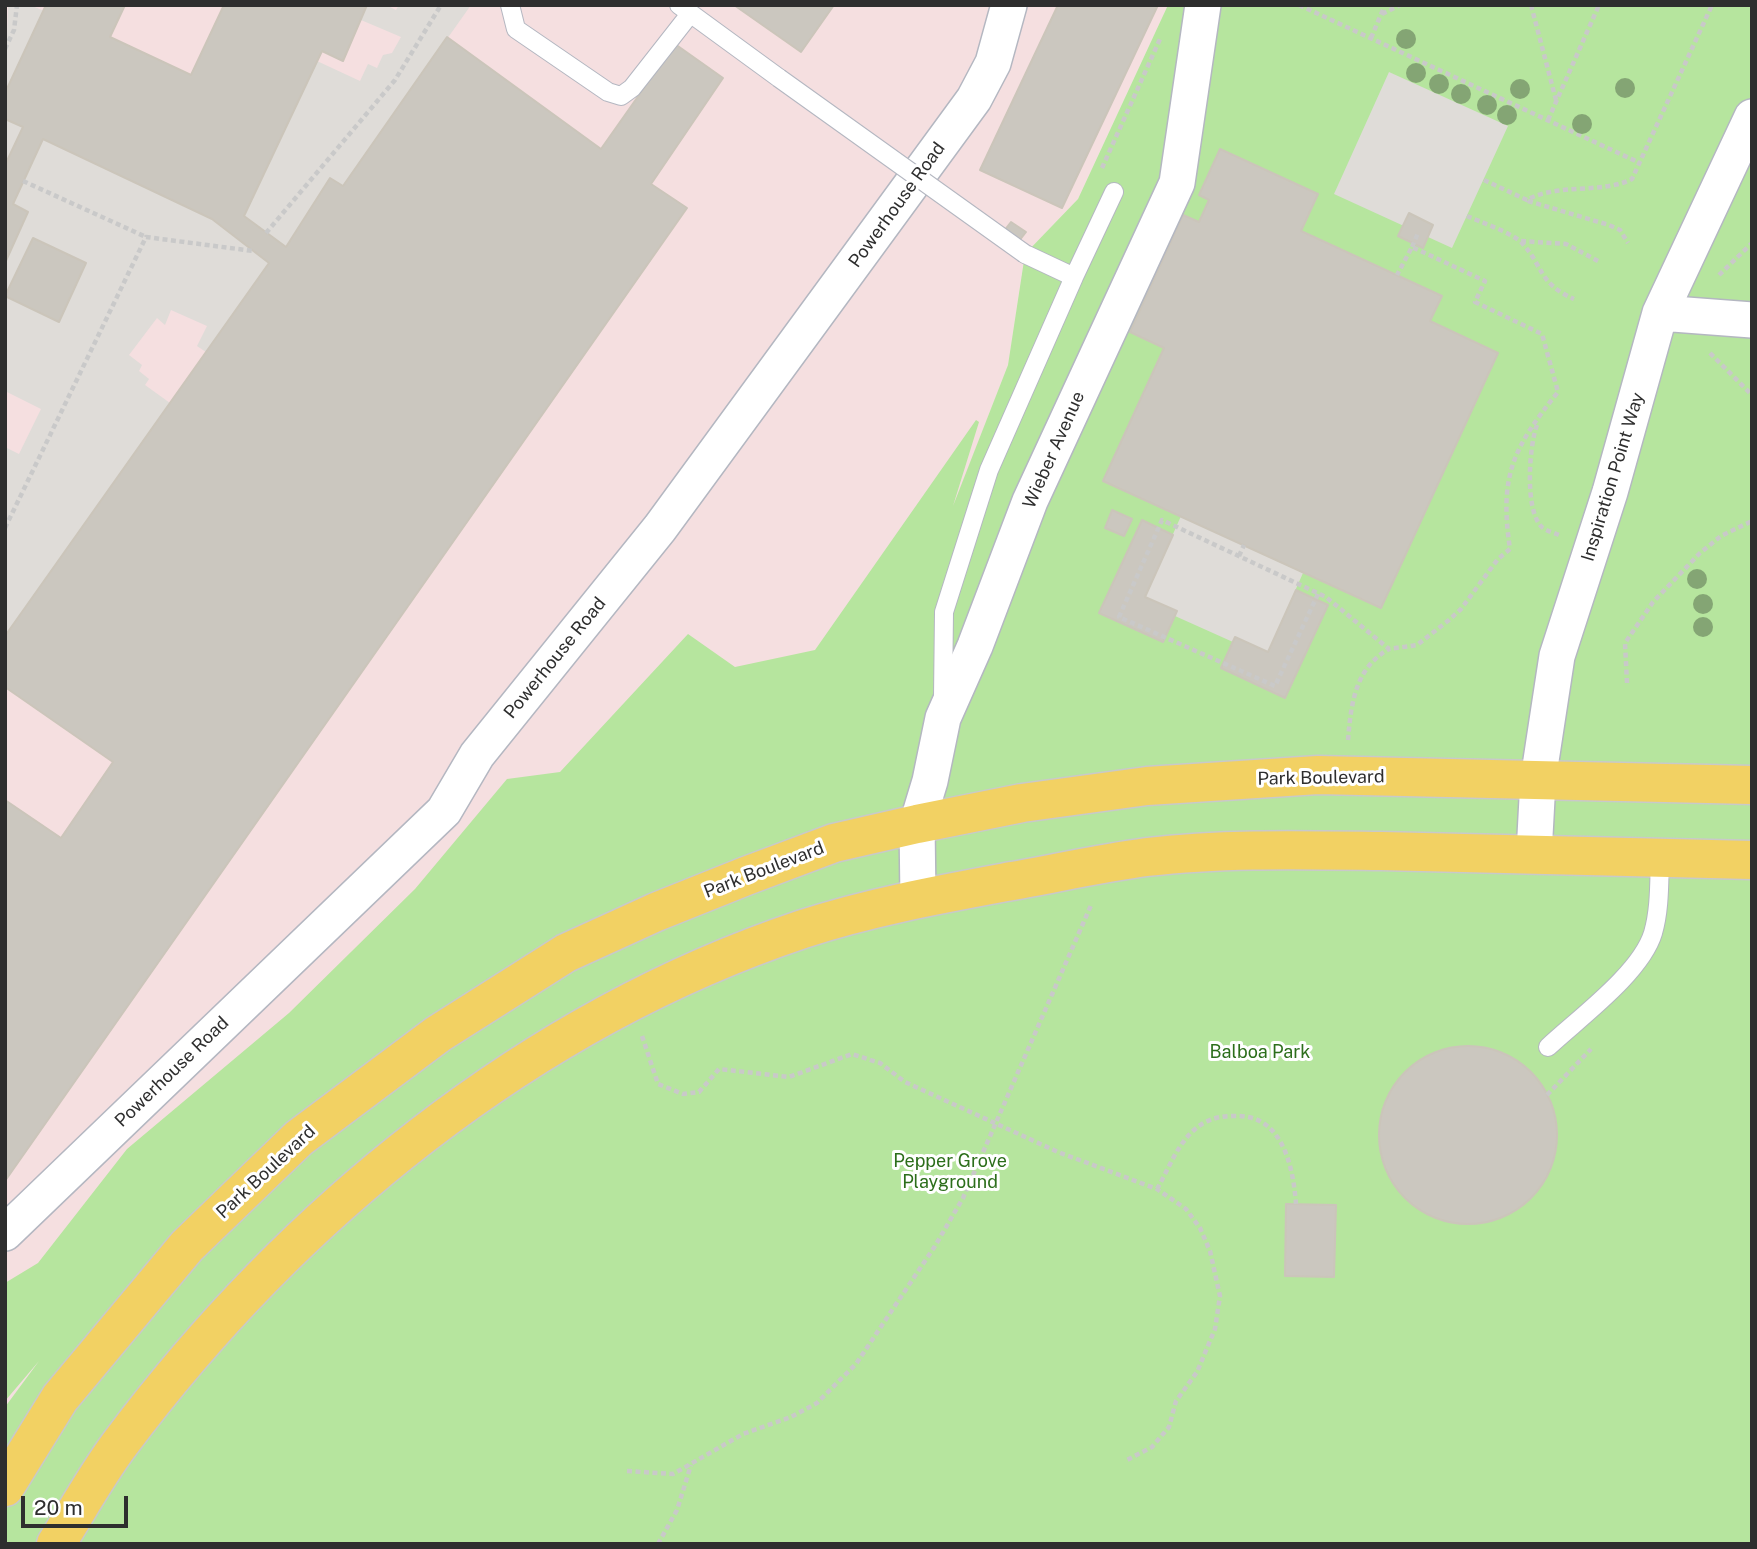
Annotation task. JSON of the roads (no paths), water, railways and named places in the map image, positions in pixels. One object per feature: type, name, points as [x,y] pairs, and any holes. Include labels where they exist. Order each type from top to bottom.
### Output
[{"type":"main road","name":"Park Boulevard","points":[[5,1487],[60,1398],[187,1246],[299,1138],[438,1034],[566,953],[656,912],[834,843],[1022,803],[1147,786],[1318,775],[1752,785]]},
{"type":"main road","points":[[56,1544],[118,1446],[245,1294],[344,1197],[470,1101],[550,1046],[625,1004],[708,966],[804,929],[918,899],[1149,857],[1289,850],[1752,860]]},
{"type":"street","name":"Powerhouse Road","points":[[5,1233],[444,811],[477,755],[660,528],[974,99],[993,63],[1009,5]]},
{"type":"street","name":"Wieber Avenue","points":[[918,899],[917,824],[930,780],[943,718],[975,646],[1030,501],[1177,183],[1203,5]]},
{"type":"street","name":"Inspiration Point Way","points":[[1534,854],[1538,780],[1557,656],[1610,492],[1660,313],[1752,117]]},
{"type":"street","points":[[1660,313],[1752,320]]},
{"type":"lane","points":[[510,5],[510,17],[516,29],[608,92],[621,96],[632,88],[684,9],[1025,254],[1074,277]]},
{"type":"lane","points":[[943,718],[944,612],[989,470],[1114,192]]},
{"type":"lane","points":[[1548,1047],[1641,958],[1653,933],[1659,895],[1660,858]]},
{"type":"park label","name":"Balboa Park","points":[[1260,1052]]},
{"type":"park label","name":"Pepper Grove Playground","points":[[950,1171]]}]
